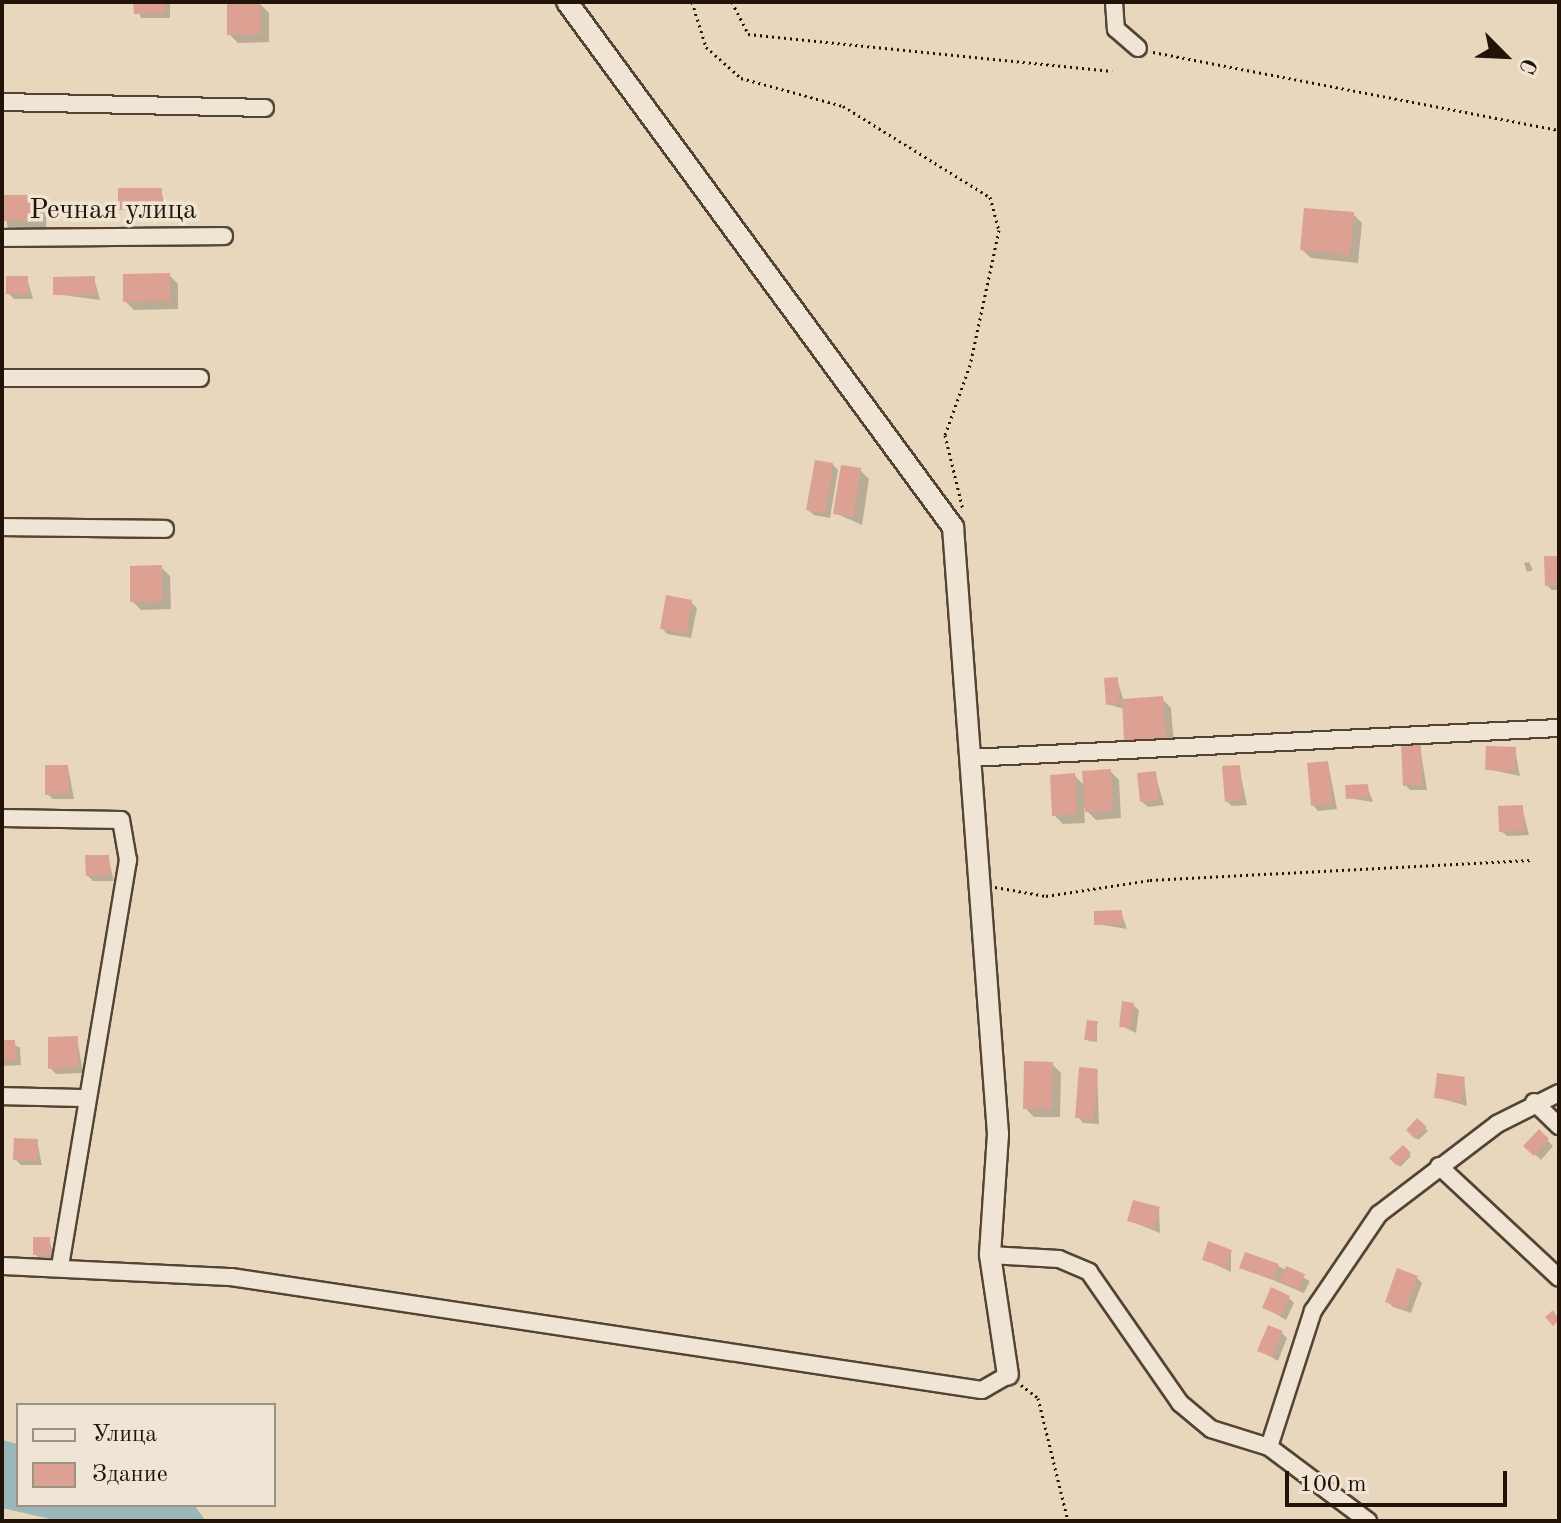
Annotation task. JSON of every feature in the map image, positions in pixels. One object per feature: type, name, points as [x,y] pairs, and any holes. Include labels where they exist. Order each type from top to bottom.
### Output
[{"type":"street","points":[[2,1266],[231,1277],[982,1390],[1008,1375],[990,1255],[998,1134],[953,527],[567,2]]},
{"type":"street","points":[[1114,2],[1116,29],[1138,48]]},
{"type":"street","points":[[2,102],[265,108]]},
{"type":"street","name":"Речная улица","points":[[2,238],[224,236]]},
{"type":"street","points":[[2,378],[200,378]]},
{"type":"street","points":[[2,527],[165,529]]},
{"type":"street","points":[[970,758],[1559,728]]},
{"type":"street","points":[[2,818],[121,820],[128,860],[84,1098],[60,1267]]},
{"type":"street","points":[[1269,1447],[1313,1311],[1379,1214],[1439,1166],[1534,1102],[1559,1093]]},
{"type":"street","points":[[2,1096],[84,1098]]},
{"type":"street","points":[[1534,1102],[1559,1126]]},
{"type":"street","points":[[1439,1166],[1559,1278]]},
{"type":"street","points":[[990,1255],[1059,1259],[1089,1272],[1180,1403],[1211,1429],[1269,1447],[1368,1521]]},
{"type":"path","points":[[692,2],[706,47],[741,78],[843,106],[990,197],[999,230],[970,365],[945,435],[964,514],[953,527]]},
{"type":"path","points":[[732,2],[748,34],[1112,71]]},
{"type":"path","points":[[1138,48],[1559,130]]},
{"type":"path","points":[[980,884],[1046,896],[1150,880],[1532,860]]},
{"type":"path","points":[[1008,1375],[1038,1398],[1068,1521]]},
{"type":"water","points":[[2,1440],[16,1444],[16,1507],[196,1507],[206,1521],[59,1521],[2,1508]]},
{"type":"building","points":[[133,2],[165,2],[165,13],[134,14]]},
{"type":"building","points":[[227,2],[260,2],[261,34],[227,35]]},
{"type":"building","points":[[118,188],[162,188],[162,209],[118,210]]},
{"type":"building","points":[[2,195],[38,195],[38,220],[2,221]]},
{"type":"building","points":[[1304,208],[1354,212],[1350,255],[1300,250]]},
{"type":"building","points":[[170,273],[170,301],[123,302],[123,274]]},
{"type":"building","points":[[6,276],[28,276],[28,294],[6,294]]},
{"type":"building","points":[[95,276],[95,295],[53,295],[53,277]]},
{"type":"building","points":[[815,460],[833,463],[825,513],[806,510]]},
{"type":"building","points":[[841,465],[861,468],[853,517],[833,514]]},
{"type":"building","points":[[1544,556],[1559,556],[1559,585],[1545,586]]},
{"type":"building","points":[[162,565],[162,601],[130,602],[130,566]]},
{"type":"building","points":[[666,595],[692,600],[686,634],[660,629]]},
{"type":"building","points":[[1118,677],[1119,704],[1106,705],[1104,678]]},
{"type":"building","points":[[1163,696],[1166,738],[1124,741],[1122,699]]},
{"type":"building","points":[[1401,745],[1421,745],[1422,785],[1403,786]]},
{"type":"building","points":[[1486,746],[1516,747],[1515,771],[1485,770]]},
{"type":"building","points":[[1328,761],[1332,804],[1311,806],[1307,763]]},
{"type":"building","points":[[45,765],[68,765],[69,794],[45,795]]},
{"type":"building","points":[[1240,765],[1243,800],[1225,802],[1222,766]]},
{"type":"building","points":[[1111,769],[1113,810],[1085,812],[1082,771]]},
{"type":"building","points":[[1156,771],[1159,800],[1140,802],[1137,773]]},
{"type":"building","points":[[1075,773],[1077,814],[1052,816],[1050,775]]},
{"type":"building","points":[[1368,784],[1369,797],[1346,799],[1345,785]]},
{"type":"building","points":[[1523,805],[1524,830],[1499,832],[1498,806]]},
{"type":"building","points":[[85,855],[109,855],[110,876],[86,876]]},
{"type":"building","points":[[1122,910],[1122,924],[1094,925],[1094,911]]},
{"type":"building","points":[[1122,1001],[1134,1003],[1131,1028],[1119,1027]]},
{"type":"building","points":[[1087,1020],[1098,1021],[1095,1041],[1084,1040]]},
{"type":"building","points":[[78,1036],[78,1068],[48,1069],[48,1037]]},
{"type":"building","points":[[2,1040],[15,1040],[16,1060],[2,1061]]},
{"type":"building","points":[[1024,1061],[1053,1062],[1052,1109],[1023,1109]]},
{"type":"building","points":[[1079,1067],[1098,1069],[1094,1119],[1075,1118]]},
{"type":"building","points":[[1437,1073],[1465,1077],[1462,1102],[1434,1098]]},
{"type":"building","points":[[1417,1118],[1427,1127],[1415,1139],[1406,1130]]},
{"type":"building","points":[[1539,1129],[1549,1139],[1534,1156],[1523,1146]]},
{"type":"building","points":[[14,1138],[38,1139],[37,1161],[13,1160]]},
{"type":"building","points":[[1403,1145],[1411,1153],[1397,1166],[1389,1158]]},
{"type":"building","points":[[1133,1200],[1160,1207],[1154,1228],[1127,1221]]},
{"type":"building","points":[[33,1237],[50,1237],[50,1255],[33,1255]]},
{"type":"building","points":[[1208,1241],[1232,1250],[1226,1268],[1202,1260]]},
{"type":"building","points":[[1245,1252],[1279,1264],[1273,1280],[1239,1268]]},
{"type":"building","points":[[1286,1266],[1305,1274],[1299,1289],[1280,1281]]},
{"type":"building","points":[[1397,1268],[1418,1276],[1406,1309],[1385,1302]]},
{"type":"building","points":[[1271,1287],[1290,1296],[1281,1316],[1262,1308]]},
{"type":"building","points":[[1553,1310],[1559,1320],[1553,1326],[1545,1317]]},
{"type":"building","points":[[1268,1325],[1283,1331],[1272,1357],[1257,1351]]}]
